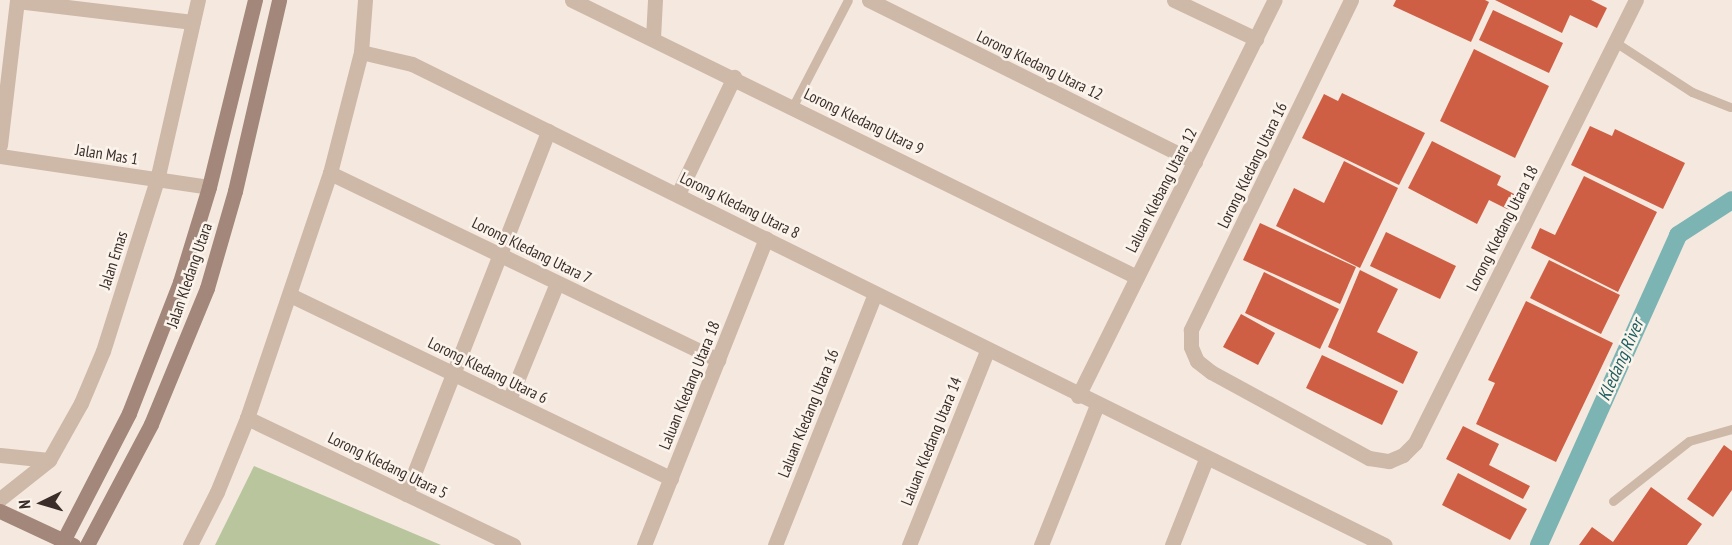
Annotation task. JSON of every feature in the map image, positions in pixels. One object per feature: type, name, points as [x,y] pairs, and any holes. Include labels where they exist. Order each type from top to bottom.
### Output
[{"type":"main road","name":"Jalan Kledang Utara","points":[[66,544],[129,413],[180,282],[209,187],[255,0]]},
{"type":"main road","name":"Jalan Kledang Utara","points":[[87,545],[151,424],[207,288],[235,191],[279,0]]},
{"type":"main road","points":[[0,511],[66,544]]},
{"type":"street","points":[[0,145],[17,0],[193,22]]},
{"type":"street","name":"Jalan Emas","points":[[0,499],[49,460],[81,403],[103,351],[157,180],[198,0]]},
{"type":"street","points":[[190,545],[217,492],[247,418],[330,173],[361,52],[365,0]]},
{"type":"street","name":"Lorong Kledang Utara 9","points":[[572,0],[734,77],[1137,277]]},
{"type":"street","points":[[653,38],[655,0]]},
{"type":"street","name":"Lorong Kledang Utara 12","points":[[869,0],[1195,162]]},
{"type":"street","points":[[1174,0],[1256,39]]},
{"type":"street","name":"Laluan Klebang Utara 12","points":[[1078,396],[1275,0]]},
{"type":"street","name":"Lorong Kledang Utara 16","points":[[1352,0],[1191,330],[1191,347],[1197,360],[1210,372],[1369,458],[1389,461]]},
{"type":"street","name":"Lorong Kledang Utara 18","points":[[1389,461],[1403,455],[1415,442],[1636,0]]},
{"type":"street","name":"Lorong Kledang Utara 8","points":[[361,52],[412,64],[678,194],[1206,459],[1354,539],[1385,545]]},
{"type":"street","points":[[678,194],[734,77]]},
{"type":"street","points":[[406,494],[548,131]]},
{"type":"street","name":"Jalan Mas 1","points":[[0,156],[209,187]]},
{"type":"street","name":"Lorong Kledang Utara 7","points":[[330,173],[718,360]]},
{"type":"street","name":"Laluan Kledang Utara 18","points":[[644,545],[766,238]]},
{"type":"street","points":[[509,400],[557,282]]},
{"type":"street","name":"Laluan Kledang Utara 16","points":[[775,545],[875,294]]},
{"type":"street","name":"Lorong Kledang Utara 6","points":[[290,295],[671,478]]},
{"type":"street","name":"Laluan Kledang Utara 14","points":[[909,545],[987,351]]},
{"type":"street","points":[[1041,545],[1097,405]]},
{"type":"street","name":"Lorong Kledang Utara 5","points":[[247,418],[513,545]]},
{"type":"street","points":[[0,455],[49,460]]},
{"type":"street","points":[[1172,545],[1206,459]]},
{"type":"lane","points":[[793,106],[848,0]]},
{"type":"lane","points":[[1615,42],[1692,92],[1730,107]]},
{"type":"lane","points":[[1614,501],[1689,441],[1732,429]]},
{"type":"green space","points":[[254,466],[441,545],[215,545]]},
{"type":"building","points":[[1396,0],[1485,0],[1489,2],[1471,42],[1393,6]]},
{"type":"building","points":[[1495,0],[1591,0],[1607,8],[1597,28],[1570,15],[1562,33]]},
{"type":"building","points":[[1493,10],[1563,43],[1549,73],[1479,40]]},
{"type":"building","points":[[1474,49],[1549,86],[1515,158],[1440,121]]},
{"type":"building","points":[[1342,93],[1425,133],[1399,185],[1302,138],[1324,94],[1338,101]]},
{"type":"building","points":[[1590,126],[1612,136],[1615,129],[1685,163],[1663,209],[1571,165]]},
{"type":"building","points":[[1432,141],[1501,176],[1497,185],[1516,195],[1509,210],[1489,200],[1477,224],[1408,188]]},
{"type":"building","points":[[1344,161],[1398,188],[1360,268],[1276,226],[1294,188],[1324,203]]},
{"type":"building","points":[[1584,176],[1657,212],[1618,292],[1531,248],[1540,228],[1555,235]]},
{"type":"building","points":[[1260,223],[1356,267],[1340,304],[1243,260]]},
{"type":"building","points":[[1386,232],[1456,266],[1440,299],[1370,266]]},
{"type":"building","points":[[1549,260],[1620,295],[1601,334],[1530,298]]},
{"type":"building","points":[[1360,270],[1398,289],[1377,332],[1418,352],[1403,384],[1328,347]]},
{"type":"building","points":[[1264,272],[1339,309],[1320,349],[1245,313]]},
{"type":"building","points":[[1526,301],[1613,343],[1556,462],[1476,424],[1495,383],[1488,380]]},
{"type":"building","points":[[1241,314],[1275,333],[1258,365],[1223,347]]},
{"type":"building","points":[[1322,355],[1398,391],[1382,425],[1306,388]]},
{"type":"building","points":[[1463,426],[1499,444],[1489,465],[1530,486],[1523,499],[1446,459]]},
{"type":"building","points":[[1724,445],[1732,451],[1732,490],[1713,517],[1687,499]]},
{"type":"building","points":[[1458,473],[1527,509],[1510,540],[1442,505]]},
{"type":"building","points":[[1651,487],[1702,524],[1687,545],[1579,545],[1592,527],[1613,542]]},
{"type":"waterway","name":"Kledang River","points":[[1539,545],[1678,235],[1732,200]]}]
